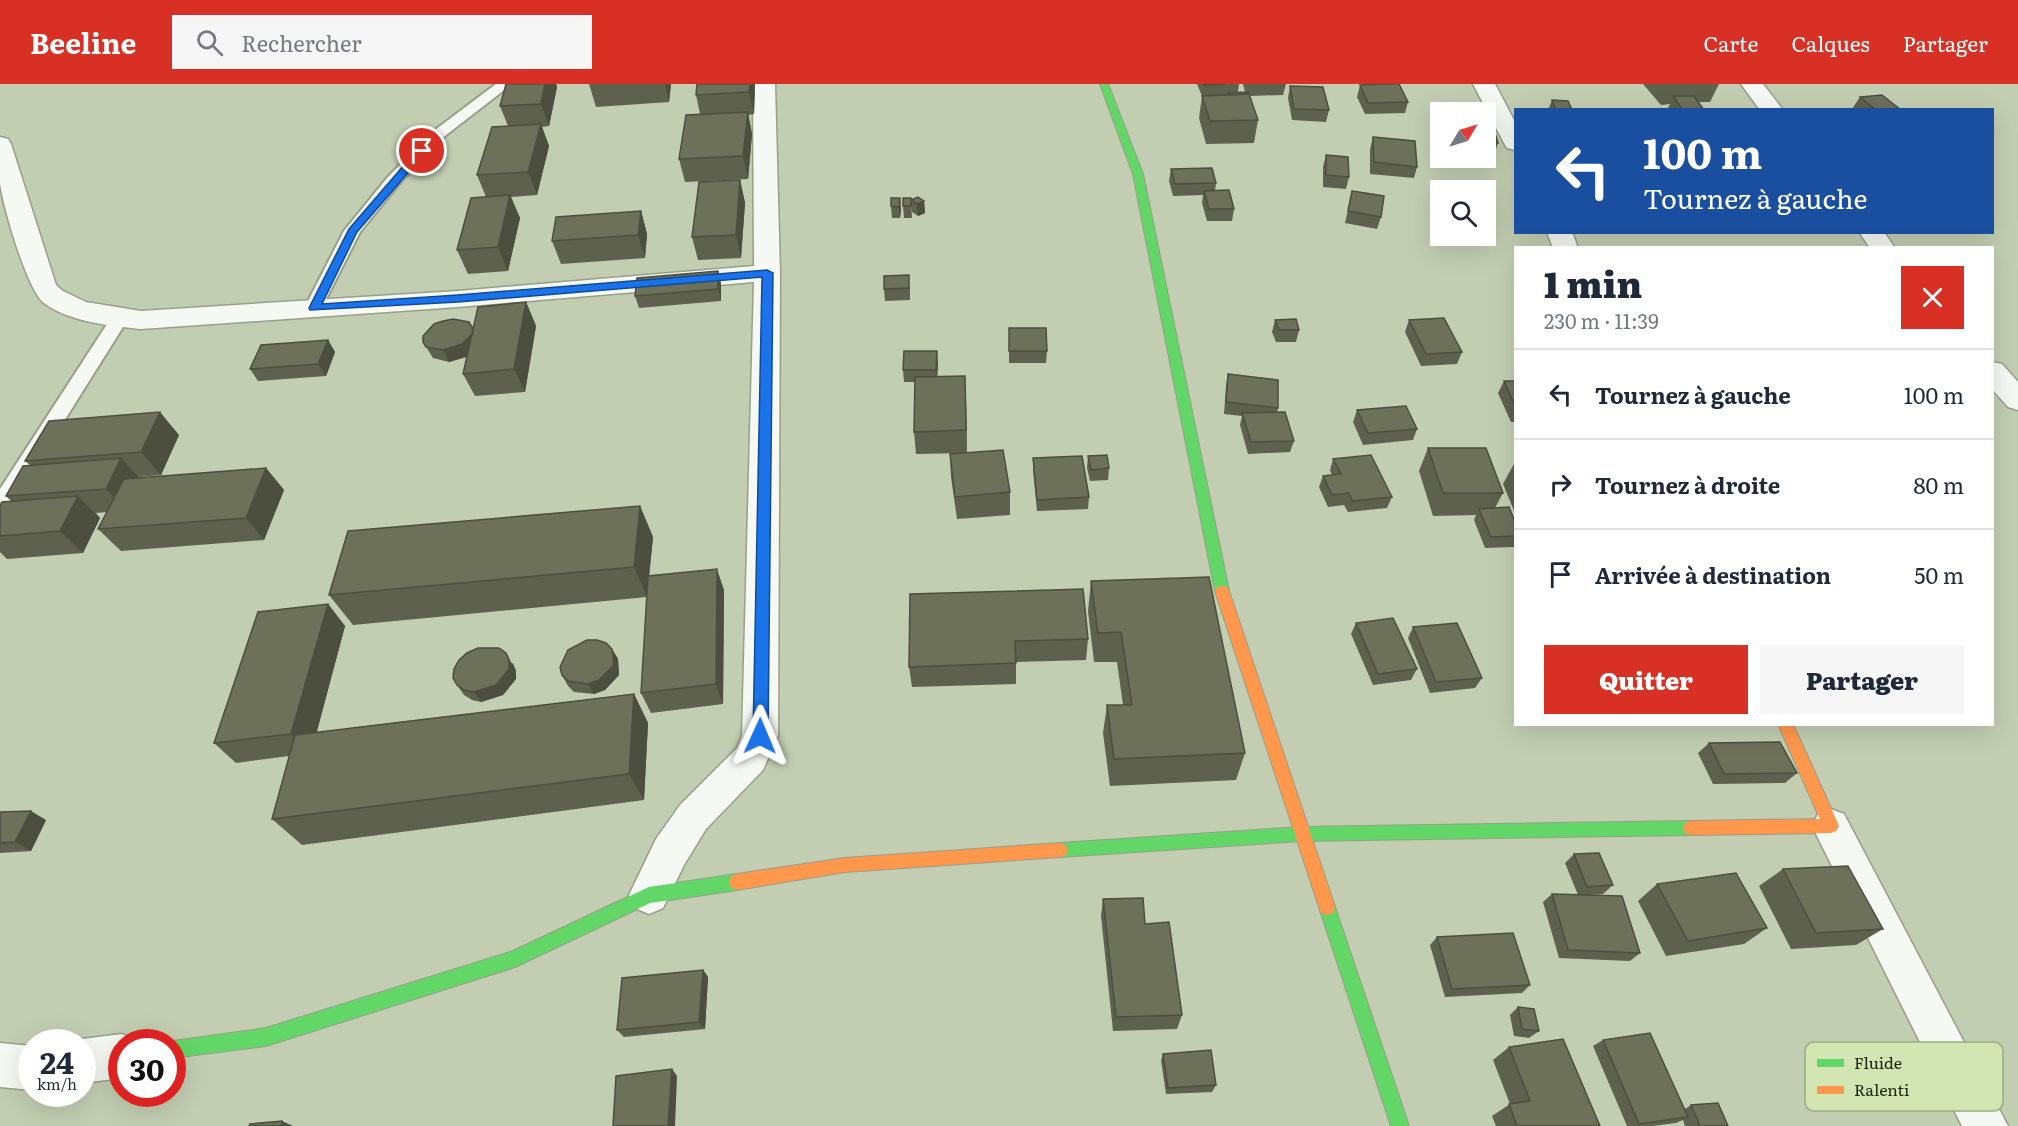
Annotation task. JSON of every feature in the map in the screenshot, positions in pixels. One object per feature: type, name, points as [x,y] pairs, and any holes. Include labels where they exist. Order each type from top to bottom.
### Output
[{"type":"street","points":[[649,895],[670,852],[693,817],[750,759],[760,736],[767,273],[764,84]]},
{"type":"street","points":[[1104,84],[1138,174],[1224,600],[1400,1126]]},
{"type":"street","points":[[1484,84],[1514,141]]},
{"type":"street","points":[[1752,84],[1770,108]]},
{"type":"street","points":[[0,144],[38,273],[47,292],[69,305],[118,319],[141,320],[470,298],[767,273]]},
{"type":"street","points":[[1873,234],[1882,246]]},
{"type":"street","points":[[1994,373],[2011,397]]},
{"type":"street","points":[[1786,726],[1831,826],[1943,1042]]},
{"type":"street","points":[[186,1047],[266,1037],[515,959],[649,895],[845,865],[1302,834],[1831,826]]},
{"type":"street","points":[[0,1065],[18,1067]]},
{"type":"street","points":[[1978,1111],[1986,1126]]},
{"type":"lane","points":[[314,308],[352,231],[393,181],[436,136],[505,84]]},
{"type":"lane","points":[[0,506],[118,319]]},
{"type":"building","points":[[506,84],[545,84],[541,104],[500,106]]},
{"type":"building","points":[[697,84],[750,84],[749,92],[696,95]]},
{"type":"building","points":[[1399,84],[1408,102],[1368,103],[1360,85]]},
{"type":"building","points":[[1290,86],[1323,87],[1329,110],[1294,109]]},
{"type":"building","points":[[1248,92],[1249,94],[1229,95],[1228,93]]},
{"type":"building","points":[[1249,94],[1258,120],[1210,121],[1202,96]]},
{"type":"building","points":[[1882,95],[1898,108],[1874,108],[1860,97]]},
{"type":"building","points":[[1673,96],[1694,96],[1703,108],[1682,108]]},
{"type":"building","points":[[1552,100],[1568,101],[1571,108],[1555,108]]},
{"type":"building","points":[[748,112],[743,156],[679,159],[686,115]]},
{"type":"building","points":[[541,124],[528,172],[477,175],[492,127]]},
{"type":"building","points":[[1373,137],[1415,141],[1417,167],[1374,162]]},
{"type":"building","points":[[1326,155],[1348,157],[1349,177],[1326,175]]},
{"type":"building","points":[[1212,168],[1216,183],[1175,184],[1171,169]]},
{"type":"building","points":[[740,180],[736,235],[692,237],[699,182]]},
{"type":"building","points":[[1229,190],[1234,209],[1209,209],[1204,191]]},
{"type":"building","points":[[1352,191],[1384,196],[1381,217],[1348,211]]},
{"type":"building","points":[[510,195],[498,247],[457,250],[471,198]]},
{"type":"building","points":[[918,197],[924,201],[917,204],[911,200]]},
{"type":"building","points":[[891,198],[900,198],[899,207],[891,206]]},
{"type":"building","points":[[903,198],[911,198],[911,206],[903,206]]},
{"type":"building","points":[[641,211],[638,235],[552,241],[556,217]]},
{"type":"building","points":[[718,271],[718,289],[635,296],[637,278]]},
{"type":"building","points":[[909,275],[909,288],[884,289],[884,276]]},
{"type":"building","points":[[526,302],[514,369],[463,374],[478,307]]},
{"type":"building","points":[[1444,318],[1462,352],[1426,354],[1409,320]]},
{"type":"building","points":[[453,319],[469,322],[473,333],[462,344],[443,350],[426,347],[423,336],[434,324]]},
{"type":"building","points":[[1296,319],[1299,330],[1279,330],[1275,320]]},
{"type":"building","points":[[1009,328],[1046,328],[1047,351],[1009,351]]},
{"type":"building","points":[[328,340],[318,364],[250,369],[261,345]]},
{"type":"building","points":[[904,351],[937,351],[936,370],[903,370]]},
{"type":"building","points":[[1228,374],[1278,380],[1278,408],[1226,402]]},
{"type":"building","points":[[965,376],[966,430],[914,432],[915,377]]},
{"type":"building","points":[[1504,381],[1514,381],[1514,404]]},
{"type":"building","points":[[1406,406],[1417,429],[1368,433],[1357,410]]},
{"type":"building","points":[[160,412],[141,452],[25,461],[49,421]]},
{"type":"building","points":[[1285,412],[1294,441],[1251,442],[1242,413]]},
{"type":"building","points":[[1428,448],[1486,448],[1503,493],[1443,493]]},
{"type":"building","points":[[1003,450],[1010,492],[955,497],[950,454]]},
{"type":"building","points":[[1107,455],[1109,468],[1091,470],[1088,456]]},
{"type":"building","points":[[1371,455],[1392,497],[1352,501],[1349,493],[1332,495],[1323,476],[1341,474],[1333,459]]},
{"type":"building","points":[[1082,456],[1089,497],[1037,500],[1033,458]]},
{"type":"building","points":[[121,458],[106,489],[6,496],[23,466]]},
{"type":"building","points":[[266,468],[246,518],[98,529],[124,479]]},
{"type":"building","points":[[78,496],[60,531],[0,536],[0,505],[2,502]]},
{"type":"building","points":[[640,506],[634,567],[329,595],[348,531]]},
{"type":"building","points":[[1509,507],[1514,520],[1514,536],[1491,537],[1479,509]]},
{"type":"building","points":[[717,569],[716,684],[641,693],[648,576]]},
{"type":"building","points":[[1209,577],[1245,753],[1114,759],[1107,705],[1132,705],[1121,632],[1098,633],[1091,581]]},
{"type":"building","points":[[1083,589],[1088,639],[1015,641],[1016,663],[909,667],[910,594]]},
{"type":"building","points":[[328,604],[291,734],[214,743],[258,612]]},
{"type":"building","points":[[1393,618],[1417,669],[1378,674],[1356,623]]},
{"type":"building","points":[[1457,623],[1482,678],[1436,682],[1413,627]]},
{"type":"building","points":[[587,640],[606,643],[612,649],[614,665],[599,680],[588,684],[568,681],[562,675],[560,667],[568,650]]},
{"type":"building","points":[[478,648],[499,648],[506,653],[509,669],[496,685],[474,692],[464,690],[453,678],[454,669],[467,653]]},
{"type":"building","points":[[634,694],[629,774],[272,819],[295,735]]},
{"type":"building","points":[[1780,742],[1797,773],[1724,774],[1709,743]]},
{"type":"building","points":[[31,811],[15,842],[0,843],[0,812]]},
{"type":"building","points":[[1599,853],[1613,885],[1587,887],[1574,854]]},
{"type":"building","points":[[1848,866],[1883,929],[1816,933],[1783,869]]},
{"type":"building","points":[[1736,873],[1767,928],[1688,941],[1657,884]]},
{"type":"building","points":[[1552,894],[1622,896],[1640,953],[1568,950]]},
{"type":"building","points":[[1143,898],[1145,924],[1169,922],[1182,1015],[1116,1017],[1103,899]]},
{"type":"building","points":[[1513,933],[1530,985],[1452,989],[1437,937]]},
{"type":"building","points":[[703,970],[699,1022],[617,1030],[622,978]]},
{"type":"building","points":[[1518,1007],[1534,1009],[1539,1031],[1522,1029]]},
{"type":"building","points":[[1650,1033],[1688,1117],[1639,1124],[1603,1040]]},
{"type":"building","points":[[1563,1039],[1600,1126],[1517,1126],[1509,1104],[1530,1101],[1509,1047]]},
{"type":"building","points":[[1211,1050],[1216,1085],[1168,1088],[1163,1054]]},
{"type":"building","points":[[672,1069],[668,1126],[613,1126],[616,1076]]},
{"type":"building","points":[[1718,1103],[1728,1126],[1700,1126],[1691,1105]]},
{"type":"building","points":[[282,1121],[281,1126],[249,1126],[250,1124]]},
{"type":"traffic: fast","points":[[1104,84],[1138,174],[1222,591]]},
{"type":"traffic: fast","points":[[1060,850],[1302,834],[1691,828]]},
{"type":"traffic: fast","points":[[186,1047],[266,1037],[515,959],[649,895],[737,882]]},
{"type":"traffic: fast","points":[[1327,907],[1400,1126]]},
{"type":"traffic: slow","points":[[1222,591],[1327,907]]},
{"type":"traffic: slow","points":[[1691,828],[1831,826],[1786,726]]},
{"type":"traffic: slow","points":[[737,882],[845,865],[1060,850]]},
{"type":"route","points":[[422,151],[393,181],[352,231],[314,308],[458,299],[767,273],[760,736]]}]
